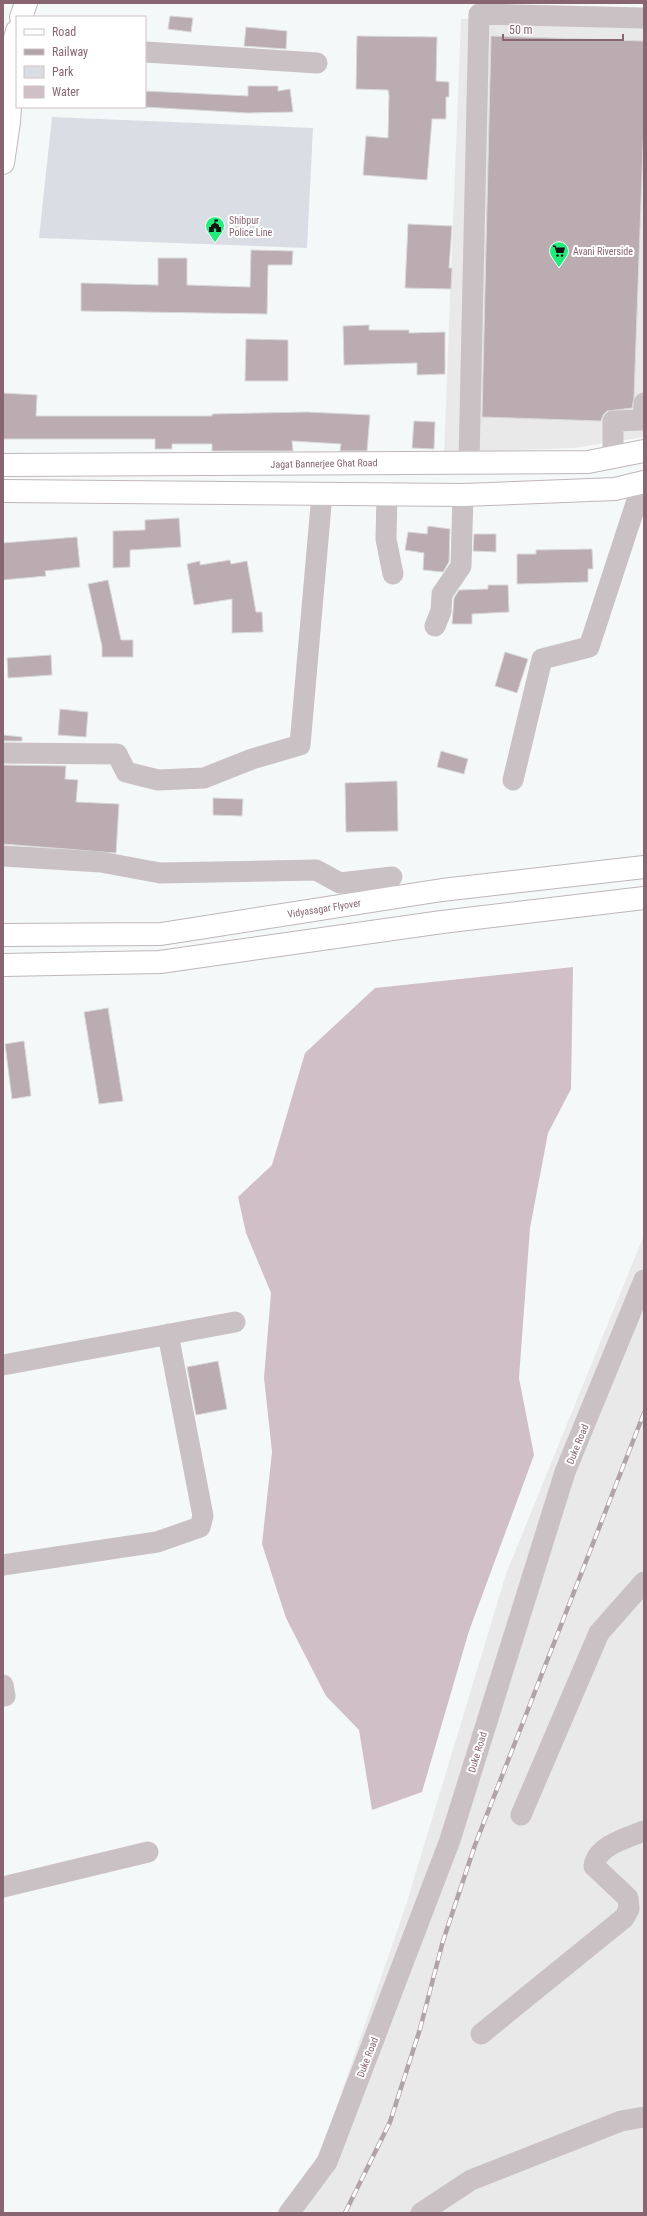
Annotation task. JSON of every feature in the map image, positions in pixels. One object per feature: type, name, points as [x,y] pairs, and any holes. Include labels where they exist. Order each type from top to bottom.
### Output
[{"type":"main road","points":[[21,16],[26,3]]},
{"type":"main road","points":[[3,164],[10,122],[16,44]]},
{"type":"main road","name":"Jagat Bannerjee Ghat Road","points":[[3,465],[469,461],[588,462],[644,451]]},
{"type":"main road","points":[[3,491],[463,495],[615,489],[643,482]]},
{"type":"main road","name":"Vidyasagar Flyover","points":[[3,935],[162,934],[442,890],[644,867]]},
{"type":"main road","points":[[3,966],[160,962],[442,922],[644,898]]},
{"type":"street","points":[[469,461],[479,14],[644,18]]},
{"type":"street","points":[[146,52],[317,63]]},
{"type":"street","points":[[613,458],[612,421],[643,420],[644,403]]},
{"type":"street","points":[[514,780],[542,659],[589,647],[643,482]]},
{"type":"street","points":[[3,753],[117,754],[126,772],[158,780],[204,778],[252,759],[300,746],[322,494]]},
{"type":"street","points":[[387,494],[386,539],[393,574]]},
{"type":"street","points":[[435,626],[441,611],[442,594],[460,566],[463,495]]},
{"type":"street","points":[[3,856],[101,862],[160,873],[316,870],[340,883],[392,877]]},
{"type":"street","name":"Duke Road","points":[[289,2213],[327,2162],[450,1840],[565,1472],[644,1280]]},
{"type":"street","points":[[3,1365],[235,1322]]},
{"type":"street","points":[[3,1565],[156,1542],[200,1526],[203,1516],[168,1334]]},
{"type":"street","points":[[521,1815],[599,1633],[644,1582]]},
{"type":"street","points":[[480,2034],[624,1918],[629,1909],[628,1898],[594,1866],[595,1859],[603,1849],[644,1831]]},
{"type":"street","points":[[3,1887],[148,1852]]},
{"type":"street","points":[[422,2213],[471,2180],[621,2120],[644,2117]]},
{"type":"shaded area","name":"Avani Riverside","points":[[644,13],[644,437],[574,448],[444,453],[461,19]]},
{"type":"shaded area","points":[[644,1235],[644,2213],[276,2213],[319,2158],[406,1905],[506,1574]]},
{"type":"green space","points":[[52,117],[313,128],[307,248],[39,238]]},
{"type":"water","points":[[573,967],[571,1089],[548,1133],[530,1228],[519,1378],[534,1455],[469,1631],[422,1792],[372,1810],[359,1730],[326,1696],[286,1618],[262,1544],[272,1452],[264,1378],[271,1293],[246,1233],[238,1197],[272,1165],[305,1053],[375,988]]},
{"type":"building","points":[[170,16],[193,18],[191,32],[168,29]]},
{"type":"building","points":[[246,27],[287,31],[286,49],[244,46]]},
{"type":"building","points":[[357,36],[437,37],[436,81],[449,82],[449,97],[446,97],[446,119],[432,119],[427,180],[363,175],[366,136],[388,138],[389,95],[388,90],[356,89]]},
{"type":"building","name":"Avani Riverside","points":[[491,36],[644,41],[644,119],[634,397],[632,408],[607,411],[603,415],[601,421],[482,417]]},
{"type":"building","points":[[248,86],[278,86],[278,91],[290,89],[293,112],[248,113],[146,107],[146,91],[248,96]]},
{"type":"building","points":[[408,224],[452,226],[449,268],[452,268],[451,289],[405,288]]},
{"type":"building","points":[[251,250],[293,251],[292,265],[268,265],[267,314],[81,311],[81,283],[158,285],[158,258],[187,258],[187,285],[250,287]]},
{"type":"building","points":[[369,325],[369,330],[409,330],[409,333],[445,332],[445,374],[417,375],[417,363],[344,365],[343,326]]},
{"type":"building","points":[[246,339],[288,340],[288,381],[245,381]]},
{"type":"building","points":[[3,393],[37,395],[36,416],[212,416],[212,414],[307,412],[370,415],[367,451],[340,451],[341,444],[292,441],[293,451],[212,451],[212,444],[172,444],[172,449],[155,449],[155,439],[3,439]]},
{"type":"building","points":[[414,421],[435,422],[434,449],[412,448]]},
{"type":"building","points":[[179,518],[181,547],[130,550],[130,567],[113,568],[113,531],[145,530],[145,520]]},
{"type":"building","points":[[428,526],[450,529],[449,562],[443,572],[423,570],[424,553],[405,550],[408,532],[427,534]]},
{"type":"building","points":[[474,534],[496,534],[496,552],[473,551]]},
{"type":"building","points":[[77,537],[80,567],[45,571],[46,576],[3,580],[3,543]]},
{"type":"building","points":[[592,549],[593,569],[588,569],[588,582],[517,584],[517,554],[536,554],[536,550]]},
{"type":"building","points":[[230,560],[231,564],[247,561],[256,612],[262,612],[263,632],[232,633],[232,599],[194,605],[187,564],[200,561],[200,565]]},
{"type":"building","points":[[108,580],[121,640],[133,640],[133,657],[102,657],[102,646],[88,584]]},
{"type":"building","points":[[488,585],[508,585],[509,612],[472,614],[472,624],[452,624],[454,598],[459,590],[488,589]]},
{"type":"building","points":[[505,652],[528,659],[517,693],[495,686]]},
{"type":"building","points":[[51,655],[52,675],[8,678],[7,658]]},
{"type":"building","points":[[60,709],[88,712],[86,737],[58,735]]},
{"type":"building","points":[[3,735],[22,737],[22,741],[3,741]]},
{"type":"building","points":[[441,751],[468,759],[464,774],[437,767]]},
{"type":"building","points":[[3,765],[66,766],[65,779],[78,780],[76,802],[119,804],[116,853],[3,844]]},
{"type":"building","points":[[397,781],[398,831],[346,832],[345,783]]},
{"type":"building","points":[[213,798],[243,799],[242,816],[213,815]]},
{"type":"building","points":[[108,1008],[123,1101],[99,1104],[84,1012]]},
{"type":"building","points":[[24,1041],[31,1096],[12,1099],[5,1044]]},
{"type":"building","points":[[218,1361],[227,1409],[196,1415],[187,1367]]},
{"type":"railway","points":[[345,2213],[390,2122],[420,2029],[443,1941],[475,1845],[644,1413]]},
{"type":"place","name":"Shibpur Police Line","points":[[215,243]]},
{"type":"place","name":"Avani Riverside","points":[[559,268]]}]
